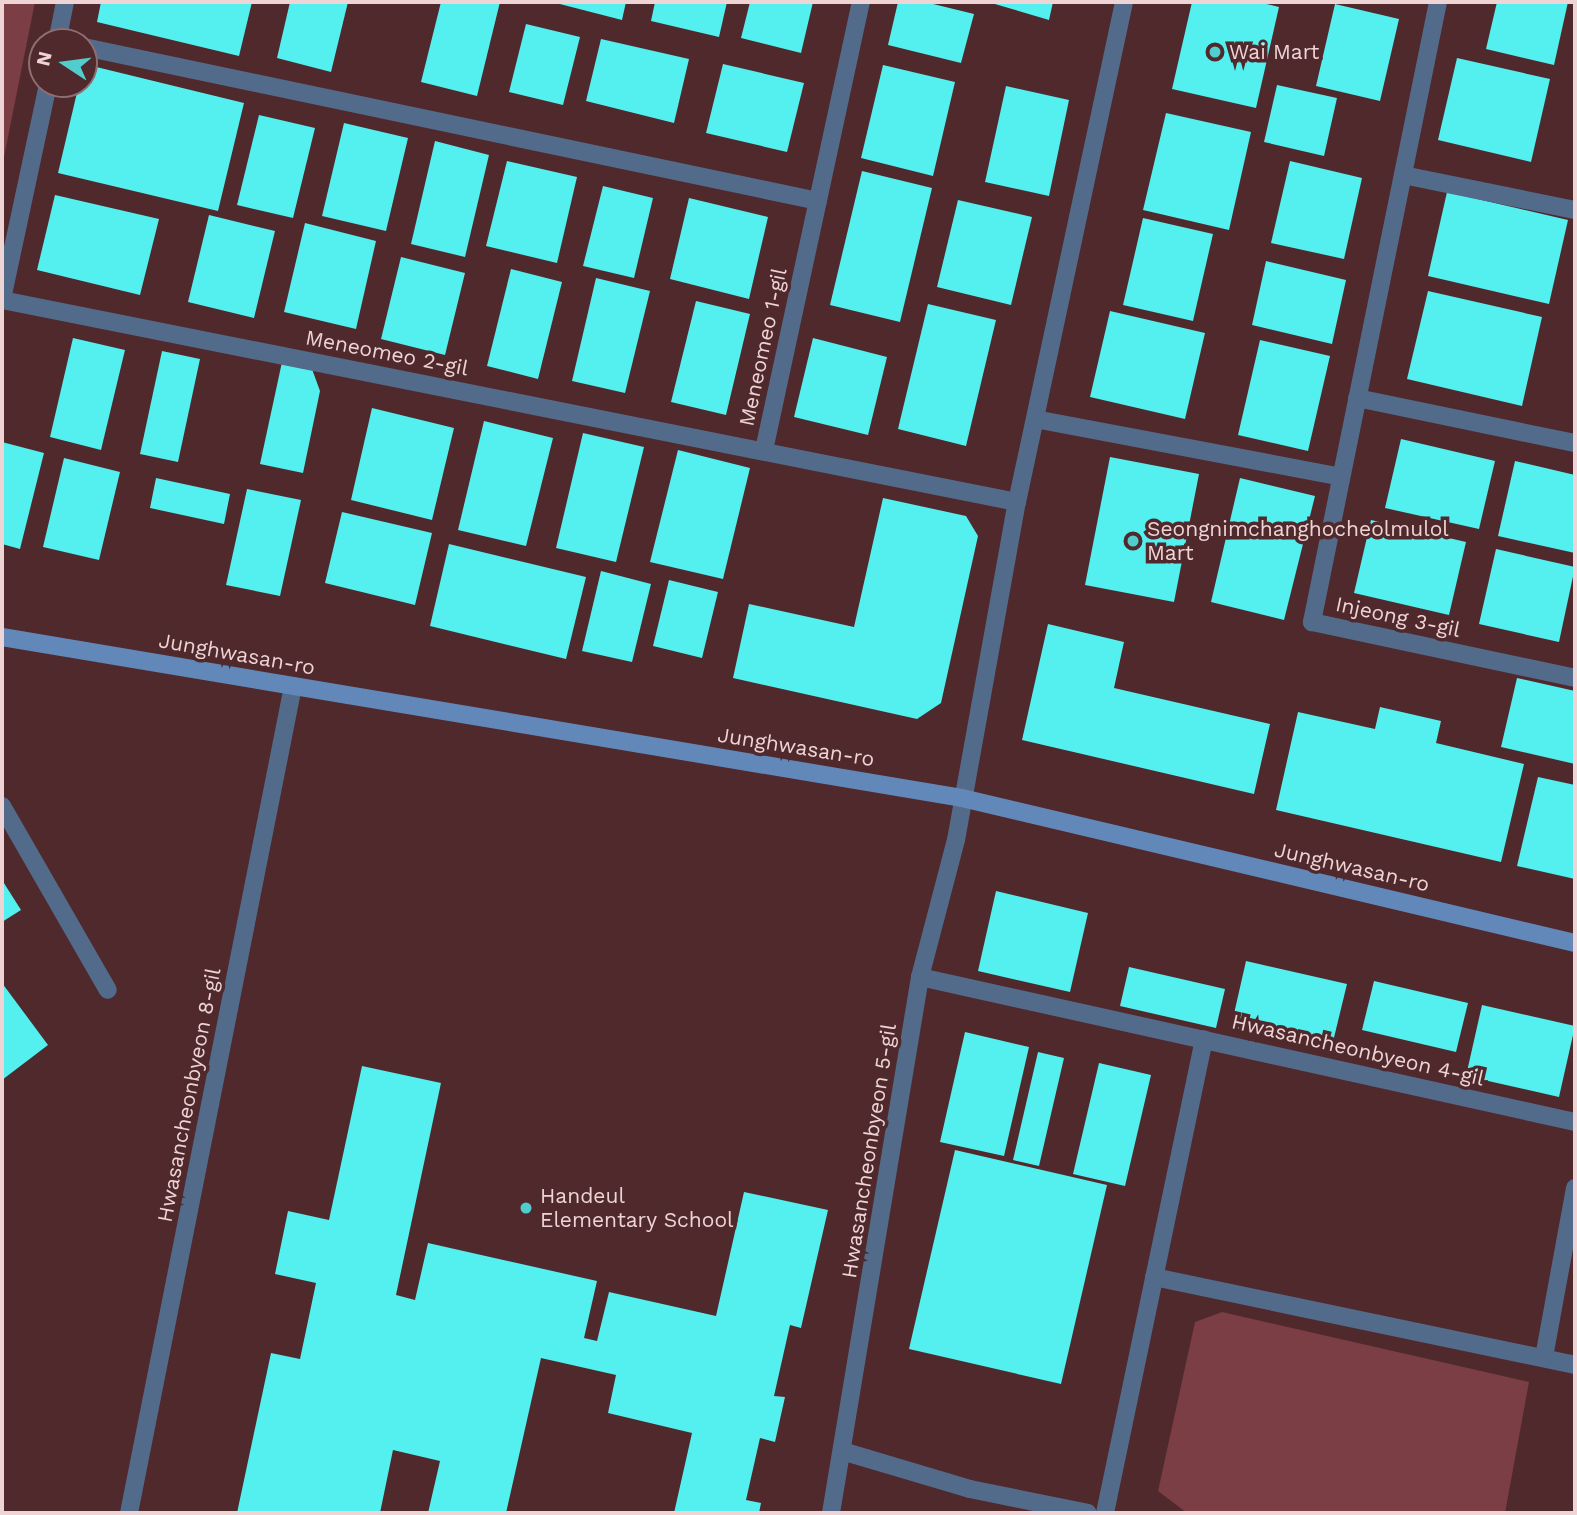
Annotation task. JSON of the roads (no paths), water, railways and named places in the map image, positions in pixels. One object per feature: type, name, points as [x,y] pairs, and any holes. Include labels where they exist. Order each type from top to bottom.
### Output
[{"type":"street","points":[[60,28],[65,2]]},
{"type":"street","name":"Meneomeo 1-gil","points":[[861,2],[764,450],[1017,502]]},
{"type":"street","points":[[962,798],[1017,502],[1124,2]]},
{"type":"street","name":"Injeong 3-gil","points":[[1438,2],[1312,622],[1575,678]]},
{"type":"street","points":[[98,50],[818,201]]},
{"type":"street","name":"Meneomeo 2-gil","points":[[45,98],[2,300],[764,450]]},
{"type":"street","points":[[1403,175],[1575,210]]},
{"type":"street","points":[[1357,398],[1575,443]]},
{"type":"street","points":[[1035,419],[1341,477]]},
{"type":"street","name":"Junghwasan-ro","points":[[2,637],[962,798],[1575,943]]},
{"type":"street","name":"Hwasancheonbyeon 8-gil","points":[[129,1513],[293,686]]},
{"type":"street","name":"Hwasancheonbyeon 5-gil","points":[[831,1513],[920,977],[962,798]]},
{"type":"street","points":[[2,806],[108,990]]},
{"type":"street","points":[[920,977],[1204,1039]]},
{"type":"street","name":"Hwasancheonbyeon 4-gil","points":[[1105,1513],[1204,1039],[1575,1122]]},
{"type":"street","points":[[1544,1357],[1575,1188]]},
{"type":"street","points":[[1154,1277],[1575,1364]]},
{"type":"street","points":[[842,1451],[970,1489],[1088,1513]]},
{"type":"place","name":"Wai Mart","points":[[1215,52]]},
{"type":"place","name":"Seongnimchanghocheolmulol Mart","points":[[1133,541]]},
{"type":"place","name":"Handeul Elementary School","points":[[526,1208]]}]
